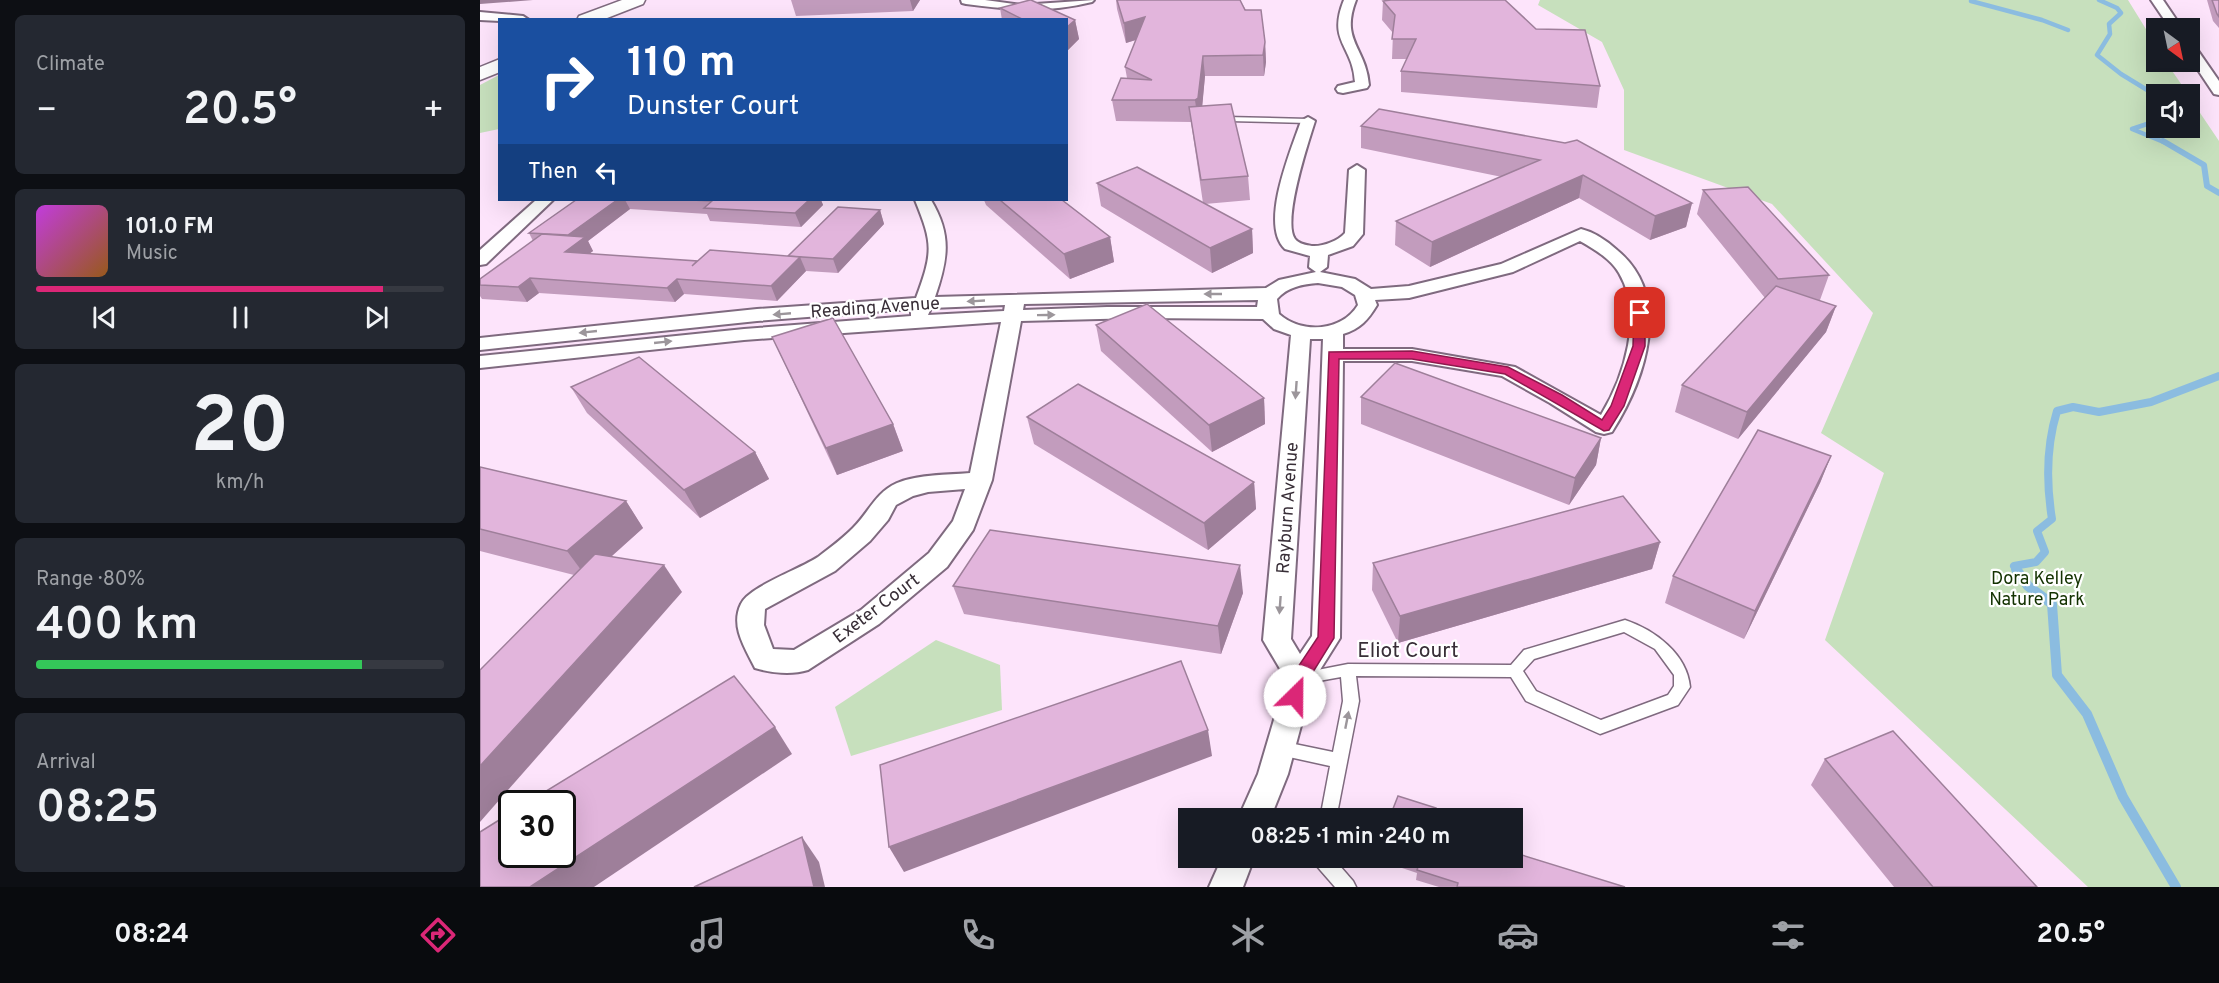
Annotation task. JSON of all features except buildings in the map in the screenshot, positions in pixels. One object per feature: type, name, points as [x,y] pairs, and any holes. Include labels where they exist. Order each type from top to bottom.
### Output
[{"type":"main road","points":[[592,18],[644,2]]},
{"type":"main road","points":[[612,18],[644,2]]},
{"type":"main road","points":[[480,62],[498,55]]},
{"type":"main road","points":[[480,74],[498,66]]},
{"type":"street","points":[[966,1],[1021,8],[1088,0]]},
{"type":"street","points":[[1343,89],[1362,85],[1363,74],[1342,31],[1342,20],[1350,0]]},
{"type":"street","points":[[2157,0],[2169,18]]},
{"type":"street","points":[[480,16],[502,18]]},
{"type":"street","points":[[2200,63],[2219,91]]},
{"type":"street","points":[[1308,120],[1284,202],[1283,235],[1289,243],[1301,249],[1319,252],[1347,242],[1354,234],[1358,170]]},
{"type":"street","points":[[480,260],[544,201]]},
{"type":"street","points":[[919,312],[936,265],[939,236],[931,211],[924,201]]},
{"type":"street","points":[[1259,808],[1273,774],[1300,678],[1326,638],[1333,343],[1366,312],[1368,303],[1365,295],[1358,288],[1346,282],[1318,277],[1288,282],[1270,304],[1275,321],[1286,328],[1333,343],[1508,371],[1558,398],[1604,427],[1618,406],[1639,346],[1638,303],[1629,273],[1602,245],[1581,234],[1496,271],[1409,291],[1365,295]]},
{"type":"street","points":[[1318,277],[1319,252]]},
{"type":"street","name":"Reading Avenue","points":[[480,344],[724,318],[1014,307],[1159,312],[1270,304]]},
{"type":"street","name":"Exeter Court","points":[[980,480],[928,484],[906,489],[887,499],[879,514],[861,535],[826,564],[754,603],[748,615],[753,638],[765,660],[798,662],[870,617],[938,560],[964,524],[980,480],[1014,307]]},
{"type":"street","name":"Reading Avenue","points":[[480,362],[764,332],[919,312]]},
{"type":"street","name":"Rayburn Avenue","points":[[1300,678],[1277,640],[1301,332]]},
{"type":"street","points":[[1226,887],[1234,868]]},
{"type":"lane","points":[[1229,119],[1308,120]]},
{"type":"lane","points":[[1625,626],[1660,645],[1681,674],[1682,687],[1673,700],[1600,727],[1531,696],[1515,671],[1529,654],[1625,626]]},
{"type":"lane","points":[[1330,808],[1351,701],[1348,670]]},
{"type":"lane","name":"Eliot Court","points":[[1300,678],[1348,670],[1515,671]]},
{"type":"lane","points":[[1280,748],[1339,761]]},
{"type":"lane","points":[[1330,868],[1347,887]]},
{"type":"green space","name":"Dora Kelley Nature Park","points":[[1540,0],[2128,0],[2146,29],[2146,72],[2173,72],[2181,84],[2146,84],[2146,138],[2200,138],[2200,113],[2219,141],[2219,887],[2088,887],[1825,640],[1884,473],[1821,433],[1873,313],[1772,204],[1624,150],[1624,90],[1602,42],[1538,5]]},
{"type":"green space","points":[[498,76],[498,129],[480,133],[480,85]]},
{"type":"green space","points":[[936,640],[1000,665],[1002,710],[851,756],[835,707]]},
{"type":"waterway","points":[[2099,0],[2117,8],[2121,13],[2109,24],[2110,34],[2097,55],[2121,74],[2146,89]]},
{"type":"waterway","points":[[1971,1],[2042,20],[2068,30]]},
{"type":"waterway","points":[[2146,124],[2132,129],[2146,135]]},
{"type":"waterway","points":[[2154,138],[2166,143]]},
{"type":"waterway","points":[[2163,141],[2204,165],[2207,186],[2219,193]]},
{"type":"waterway","points":[[2017,571],[2014,566],[2036,562],[2045,552],[2037,531],[2052,519],[2048,465],[2053,424],[2057,411],[2073,407],[2099,412],[2151,402],[2219,376]]},
{"type":"waterway","points":[[2016,569],[2028,586],[2052,604],[2057,675],[2087,714],[2123,797],[2176,887]]},
{"type":"route","points":[[1295,696],[1300,678],[1326,638],[1333,355],[1412,355],[1453,360],[1508,371],[1558,398],[1604,427],[1618,406],[1639,346],[1640,313]]}]
